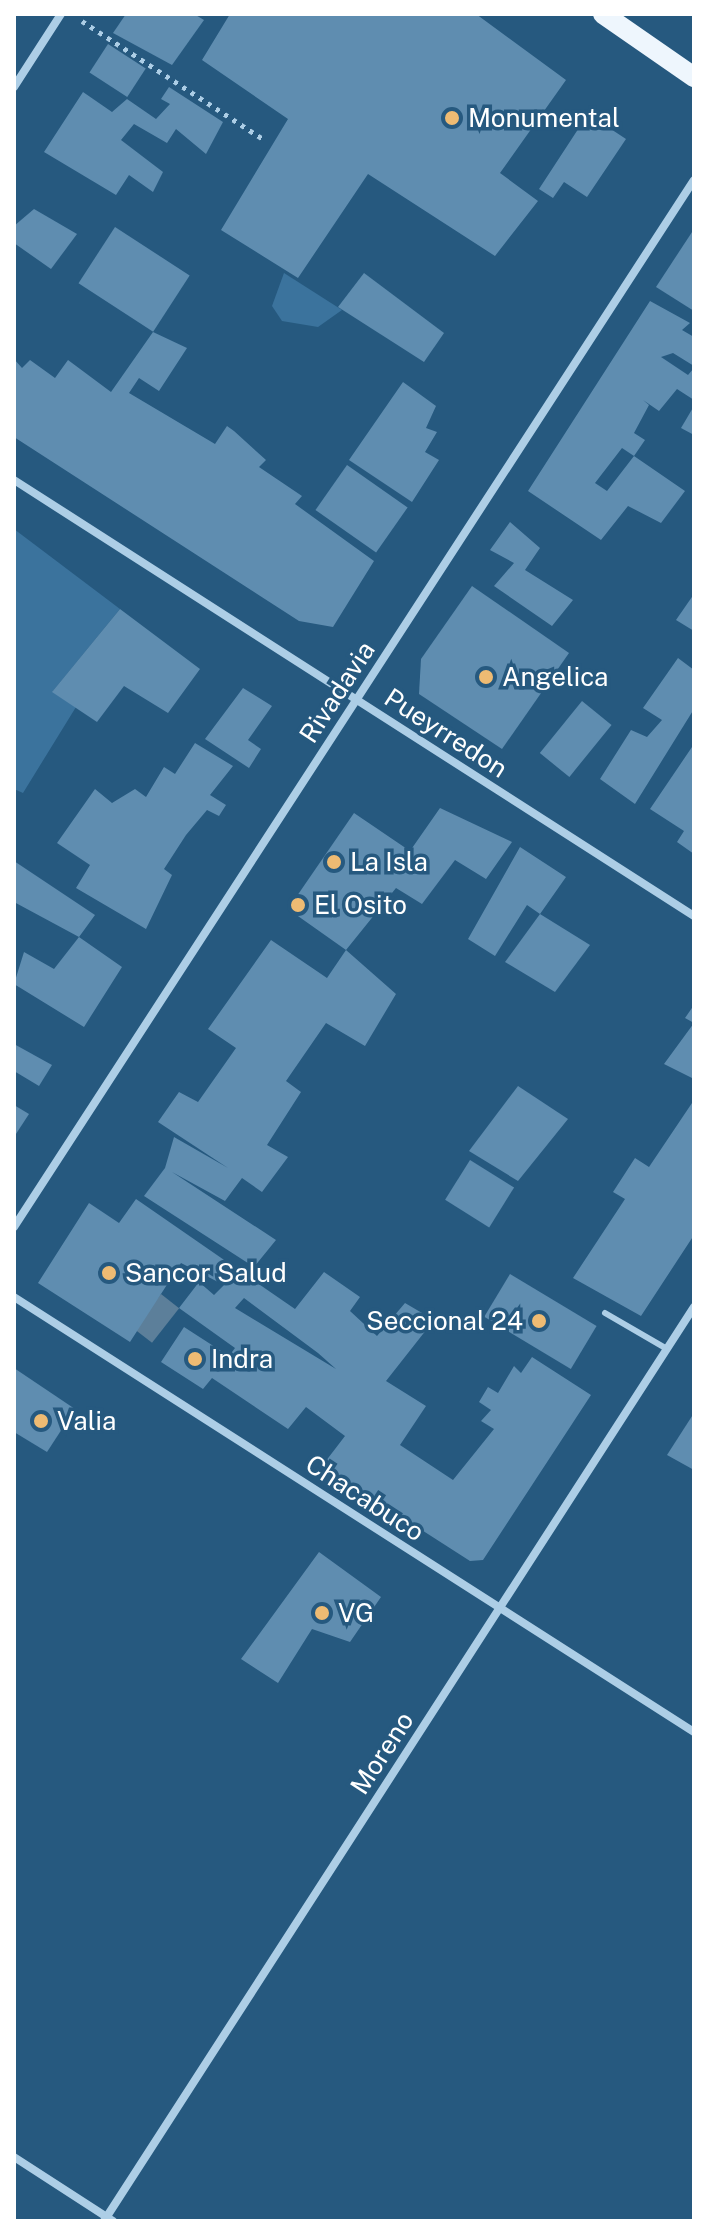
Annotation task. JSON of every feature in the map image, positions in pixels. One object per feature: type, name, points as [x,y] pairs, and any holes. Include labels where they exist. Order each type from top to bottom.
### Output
[{"type":"main road","points":[[603,14],[694,77]]},
{"type":"street","points":[[14,87],[61,14]]},
{"type":"street","name":"Rivadavia","points":[[14,1227],[694,180]]},
{"type":"street","name":"Pueyrredon","points":[[14,480],[694,916]]},
{"type":"street","name":"Chacabuco","points":[[14,1297],[694,1732]]},
{"type":"street","name":"Moreno","points":[[108,2220],[694,1307]]},
{"type":"street","points":[[14,2157],[108,2220]]},
{"type":"lane","points":[[605,1313],[667,1349]]},
{"type":"path","points":[[82,21],[263,139]]},
{"type":"shaded area","points":[[284,273],[342,310],[318,327],[282,321],[272,306]]},
{"type":"shaded area","points":[[14,529],[120,609],[53,691],[76,707],[23,793],[14,789]]},
{"type":"shaded area","points":[[161,1294],[179,1308],[152,1343],[134,1329]]},
{"type":"building","points":[[126,14],[194,14],[204,20],[172,65],[113,33]]},
{"type":"building","points":[[230,14],[476,14],[566,80],[500,173],[538,201],[495,256],[368,174],[298,278],[221,230],[288,119],[202,60]]},
{"type":"building","points":[[108,44],[146,69],[127,97],[89,73]]},
{"type":"building","points":[[169,87],[223,122],[206,154],[176,129],[167,143],[134,124],[121,140],[163,172],[153,192],[129,175],[116,195],[44,152],[83,92],[112,112],[127,99],[156,119],[170,104],[161,99]]},
{"type":"building","points":[[588,114],[626,139],[587,197],[564,182],[553,198],[539,189]]},
{"type":"building","points":[[34,209],[77,234],[51,269],[14,243],[14,226]]},
{"type":"building","points":[[115,227],[190,275],[153,332],[79,283]]},
{"type":"building","points":[[694,229],[694,311],[656,287]]},
{"type":"building","points":[[364,273],[444,333],[424,362],[338,307]]},
{"type":"building","points":[[650,301],[690,323],[682,330],[694,337],[694,366],[673,353],[661,357],[688,375],[694,368],[694,400],[677,389],[659,411],[643,400],[649,405],[634,433],[645,440],[634,456],[685,491],[661,523],[628,506],[601,540],[528,491]],"holes":[[[622,448],[634,456],[607,491],[595,483]]]},
{"type":"building","points":[[153,332],[187,348],[159,391],[139,378],[129,393],[215,444],[227,426],[266,460],[259,467],[302,496],[295,504],[374,561],[333,627],[299,621],[14,437],[14,359],[22,368],[30,360],[55,378],[68,360],[111,392]]},
{"type":"building","points":[[403,382],[436,406],[426,428],[437,432],[425,452],[439,460],[412,502],[349,460]]},
{"type":"building","points":[[694,406],[694,435],[681,428]]},
{"type":"building","points":[[347,465],[408,507],[376,552],[315,510]]},
{"type":"building","points":[[510,522],[540,548],[525,570],[573,600],[552,626],[494,586],[514,563],[490,550]]},
{"type":"building","name":"Angelica","points":[[472,586],[569,653],[502,749],[419,694],[421,659]]},
{"type":"building","points":[[694,594],[694,631],[676,620]]},
{"type":"building","points":[[120,609],[200,669],[168,713],[124,686],[97,722],[52,692]]},
{"type":"building","points":[[678,658],[694,670],[694,709],[635,804],[600,779],[631,730],[647,737],[662,720],[643,708]]},
{"type":"building","points":[[243,688],[272,706],[248,740],[261,749],[249,768],[205,739]]},
{"type":"building","points":[[582,701],[612,725],[569,777],[540,753]]},
{"type":"building","points":[[195,743],[233,766],[210,795],[226,805],[219,816],[207,810],[164,869],[172,875],[146,929],[76,888],[90,865],[57,843],[95,789],[112,803],[135,789],[146,797],[164,767],[175,774]]},
{"type":"building","points":[[692,747],[694,854],[677,842],[684,831],[650,809]]},
{"type":"building","points":[[440,808],[512,842],[486,879],[455,860],[422,904],[396,888],[346,950],[288,909],[354,813],[410,851]]},
{"type":"building","points":[[520,847],[566,877],[540,914],[527,905],[495,956],[468,939]]},
{"type":"building","points":[[14,861],[95,915],[79,937],[14,902]]},
{"type":"building","points":[[540,914],[590,945],[555,992],[505,962]]},
{"type":"building","points":[[79,937],[122,967],[84,1027],[14,984],[24,952],[54,969]]},
{"type":"building","points":[[271,940],[327,978],[346,950],[396,994],[365,1046],[326,1023],[286,1081],[301,1092],[267,1145],[288,1157],[262,1192],[242,1178],[225,1201],[172,1172],[276,1240],[254,1267],[144,1196],[165,1168],[174,1137],[228,1168],[158,1122],[179,1092],[198,1102],[236,1048],[208,1029]]},
{"type":"building","points":[[694,1005],[694,1023],[685,1018]]},
{"type":"building","points":[[694,1023],[694,1079],[664,1064]]},
{"type":"building","points":[[14,1044],[52,1065],[39,1086],[14,1071]]},
{"type":"building","points":[[518,1086],[568,1119],[518,1181],[469,1151]]},
{"type":"building","points":[[692,1103],[694,1235],[641,1316],[573,1278],[625,1199],[613,1192],[635,1158],[649,1167]]},
{"type":"building","points":[[14,1105],[29,1114],[14,1137]]},
{"type":"building","points":[[470,1160],[514,1188],[489,1227],[445,1200]]},
{"type":"building","points":[[136,1199],[295,1309],[324,1272],[360,1297],[350,1311],[377,1336],[405,1303],[434,1320],[386,1381],[426,1406],[400,1445],[453,1480],[494,1429],[481,1421],[491,1410],[479,1402],[488,1387],[498,1393],[514,1366],[521,1373],[532,1357],[591,1395],[483,1560],[470,1561],[322,1466],[345,1436],[306,1407],[288,1429],[212,1378],[203,1389],[161,1362],[184,1327],[229,1356],[235,1348],[179,1308],[199,1282],[214,1295],[224,1285],[181,1263],[130,1342],[38,1283],[89,1203],[119,1223]],"holes":[[[244,1298],[336,1369],[235,1308]]]},
{"type":"building","name":"Seccional 24","points":[[510,1274],[597,1326],[571,1369],[484,1317]]},
{"type":"building","name":"Valia","points":[[14,1368],[75,1409],[47,1452],[14,1432]]},
{"type":"building","points":[[694,1413],[694,1470],[667,1455]]},
{"type":"building","name":"VG","points":[[319,1552],[381,1597],[350,1642],[312,1629],[278,1683],[241,1659]]},
{"type":"place","name":"Monumental","points":[[452,118]]},
{"type":"place","name":"Angelica","points":[[486,677]]},
{"type":"place","name":"La Isla","points":[[334,862]]},
{"type":"place","name":"El Osito","points":[[298,905]]},
{"type":"place","name":"Sancor Salud","points":[[109,1273]]},
{"type":"place","name":"Seccional 24","points":[[539,1321]]},
{"type":"place","name":"Indra","points":[[195,1359]]},
{"type":"place","name":"Valia","points":[[41,1421]]},
{"type":"place","name":"VG","points":[[322,1613]]}]
